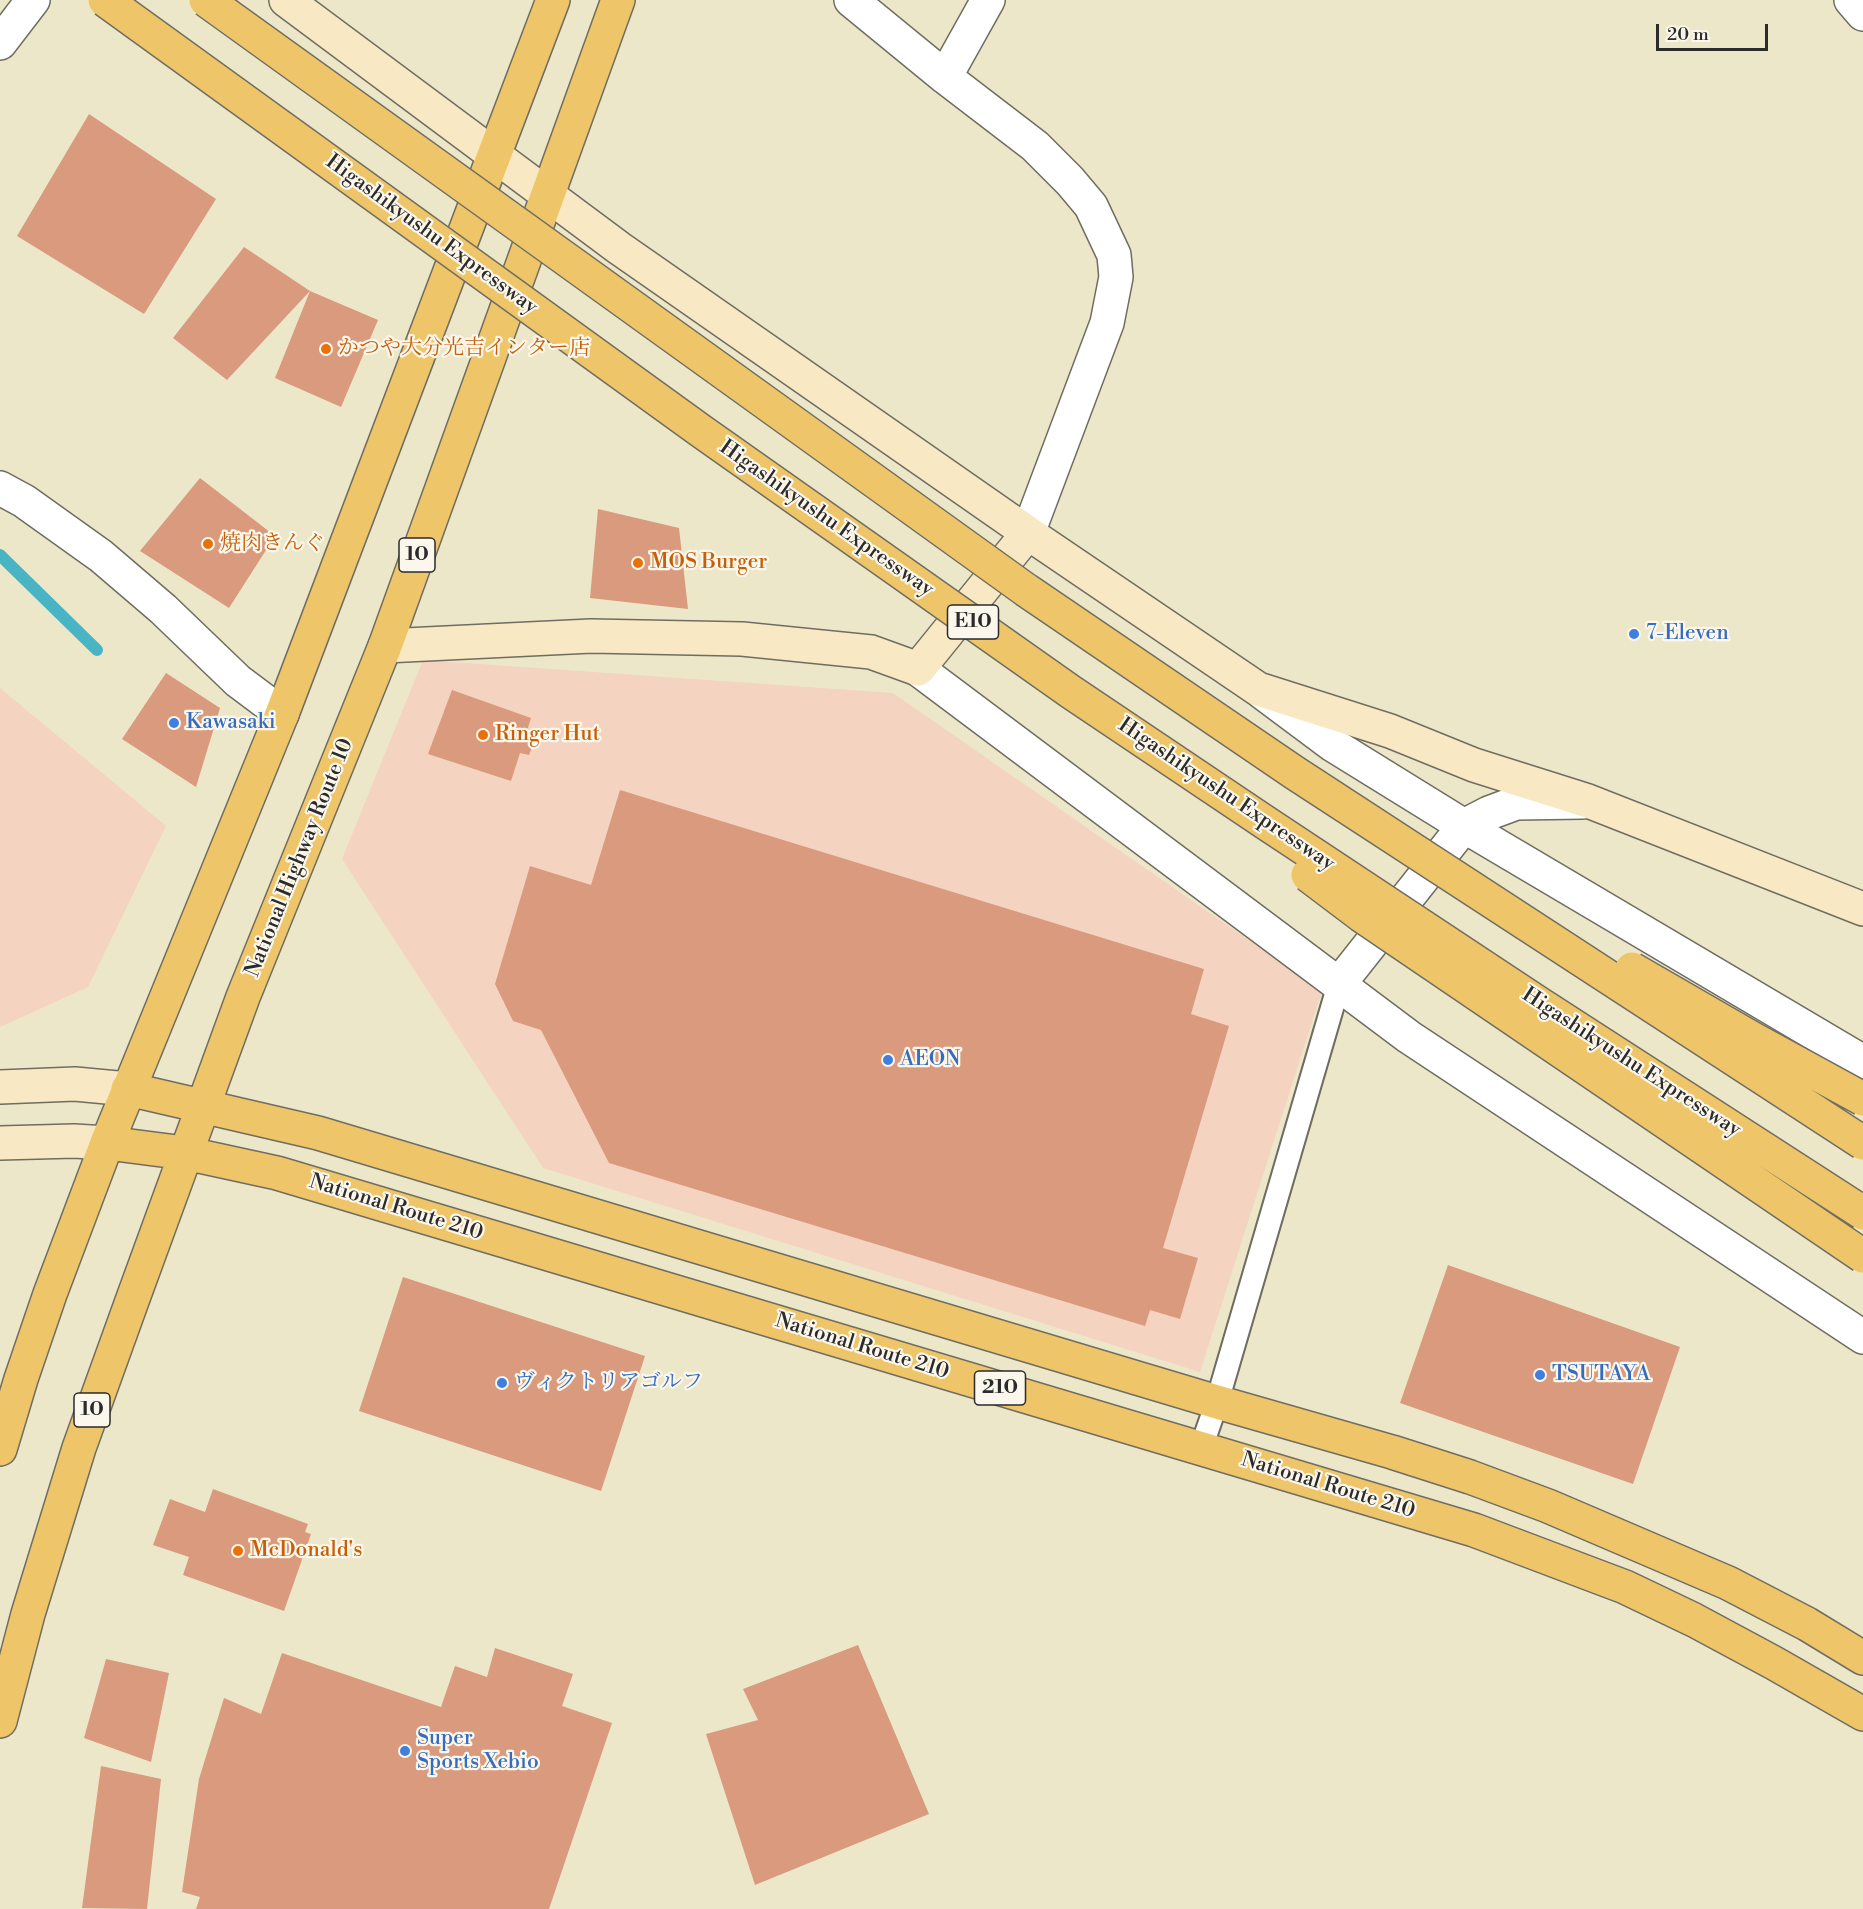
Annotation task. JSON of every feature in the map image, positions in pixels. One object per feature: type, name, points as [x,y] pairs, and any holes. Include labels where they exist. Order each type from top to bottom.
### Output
[{"type":"highway","name":"Higashikyushu Expressway","points":[[105,0],[701,431],[1071,692],[1490,971],[1863,1213]]},
{"type":"highway","name":"E10","points":[[206,0],[998,570],[1295,773],[1863,1143]]},
{"type":"highway","points":[[0,1449],[46,1304],[107,1143],[282,714],[553,0]]},
{"type":"highway","name":"National Highway Route 10","points":[[0,1721],[28,1614],[79,1448],[202,1105],[385,646],[618,0]]},
{"type":"highway","points":[[1071,692],[1361,915],[1863,1256]]},
{"type":"highway","points":[[1295,773],[1745,1034],[1863,1099]]},
{"type":"highway","name":"210","points":[[128,1089],[318,1133],[1470,1477],[1548,1506],[1728,1583],[1807,1624],[1863,1658]]},
{"type":"highway","name":"National Route 210","points":[[107,1143],[185,1154],[277,1173],[1474,1530],[1625,1587],[1774,1662],[1863,1714]]},
{"type":"street","points":[[0,43],[33,0]]},
{"type":"street","points":[[286,0],[619,248],[1028,533],[1258,689],[1333,746],[1863,1062]]},
{"type":"street","points":[[851,0],[1035,147],[1070,181],[1091,206],[1114,255],[1116,277],[1107,324],[1028,533],[918,669]]},
{"type":"street","points":[[945,77],[988,0]]},
{"type":"street","points":[[1851,0],[1863,14]]},
{"type":"street","points":[[0,488],[24,501],[101,556],[163,609],[238,681],[282,714]]},
{"type":"street","points":[[385,646],[591,636],[742,639],[871,652],[918,669],[1409,1037],[1863,1337]]},
{"type":"street","points":[[1258,689],[1390,731],[1474,765],[1587,801],[1863,909]]},
{"type":"street","points":[[1339,984],[1464,826],[1516,803],[1587,801]]},
{"type":"street","points":[[0,1087],[75,1084],[128,1089]]},
{"type":"street","points":[[0,1143],[74,1141],[107,1143]]},
{"type":"lane","points":[[1201,1448],[1217,1402],[1339,984]]},
{"type":"shaded area","points":[[423,660],[893,693],[1322,991],[1200,1372],[543,1168],[342,859]]},
{"type":"shaded area","points":[[0,688],[166,826],[88,987],[0,1027]]},
{"type":"building","points":[[89,114],[216,199],[144,314],[17,236]]},
{"type":"building","points":[[244,247],[310,291],[227,380],[173,338]]},
{"type":"building","name":"かつや大分光吉インター店","points":[[310,291],[378,320],[341,407],[275,378]]},
{"type":"building","name":"焼肉きんぐ","points":[[200,478],[275,536],[229,608],[140,551]]},
{"type":"building","name":"MOS Burger","points":[[598,509],[679,528],[688,609],[590,598]]},
{"type":"building","name":"Kawasaki","points":[[166,673],[220,708],[196,787],[122,739]]},
{"type":"building","name":"Ringer Hut","points":[[452,690],[531,718],[526,734],[536,737],[529,755],[520,753],[511,781],[428,754]]},
{"type":"building","name":"AEON","points":[[620,790],[1204,969],[1191,1014],[1229,1026],[1163,1248],[1198,1258],[1180,1319],[1150,1310],[1145,1326],[609,1163],[541,1030],[513,1021],[495,984],[530,866],[591,885]]},
{"type":"building","name":"TSUTAYA","points":[[1448,1265],[1680,1347],[1633,1484],[1400,1403]]},
{"type":"building","name":"ヴィクトリアゴルフ","points":[[403,1277],[645,1356],[601,1491],[359,1411]]},
{"type":"building","name":"McDonald's","points":[[213,1489],[308,1524],[305,1532],[311,1534],[284,1611],[183,1575],[189,1557],[153,1545],[170,1499],[205,1512]]},
{"type":"building","points":[[858,1645],[929,1814],[755,1885],[706,1734],[758,1720],[743,1689]]},
{"type":"building","name":"Super Sports Xebio","points":[[495,1648],[573,1674],[562,1706],[612,1723],[549,1909],[196,1909],[200,1897],[182,1892],[199,1779],[224,1698],[261,1714],[282,1653],[441,1707],[455,1666],[487,1677]]},
{"type":"building","points":[[106,1659],[169,1673],[151,1762],[84,1738]]},
{"type":"building","points":[[101,1766],[161,1779],[147,1909],[82,1908]]},
{"type":"waterway","points":[[0,555],[97,650]]},
{"type":"place","name":"かつや大分光吉インター店","points":[[326,349]]},
{"type":"place","name":"焼肉きんぐ","points":[[208,544]]},
{"type":"place","name":"MOS Burger","points":[[638,563]]},
{"type":"place","name":"7-Eleven","points":[[1634,634]]},
{"type":"place","name":"Kawasaki","points":[[174,723]]},
{"type":"place","name":"Ringer Hut","points":[[483,735]]},
{"type":"place","name":"AEON","points":[[888,1060]]},
{"type":"place","name":"TSUTAYA","points":[[1540,1375]]},
{"type":"place","name":"ヴィクトリアゴルフ","points":[[502,1383]]},
{"type":"place","name":"McDonald's","points":[[238,1551]]},
{"type":"place","name":"Super Sports Xebio","points":[[405,1751]]}]
